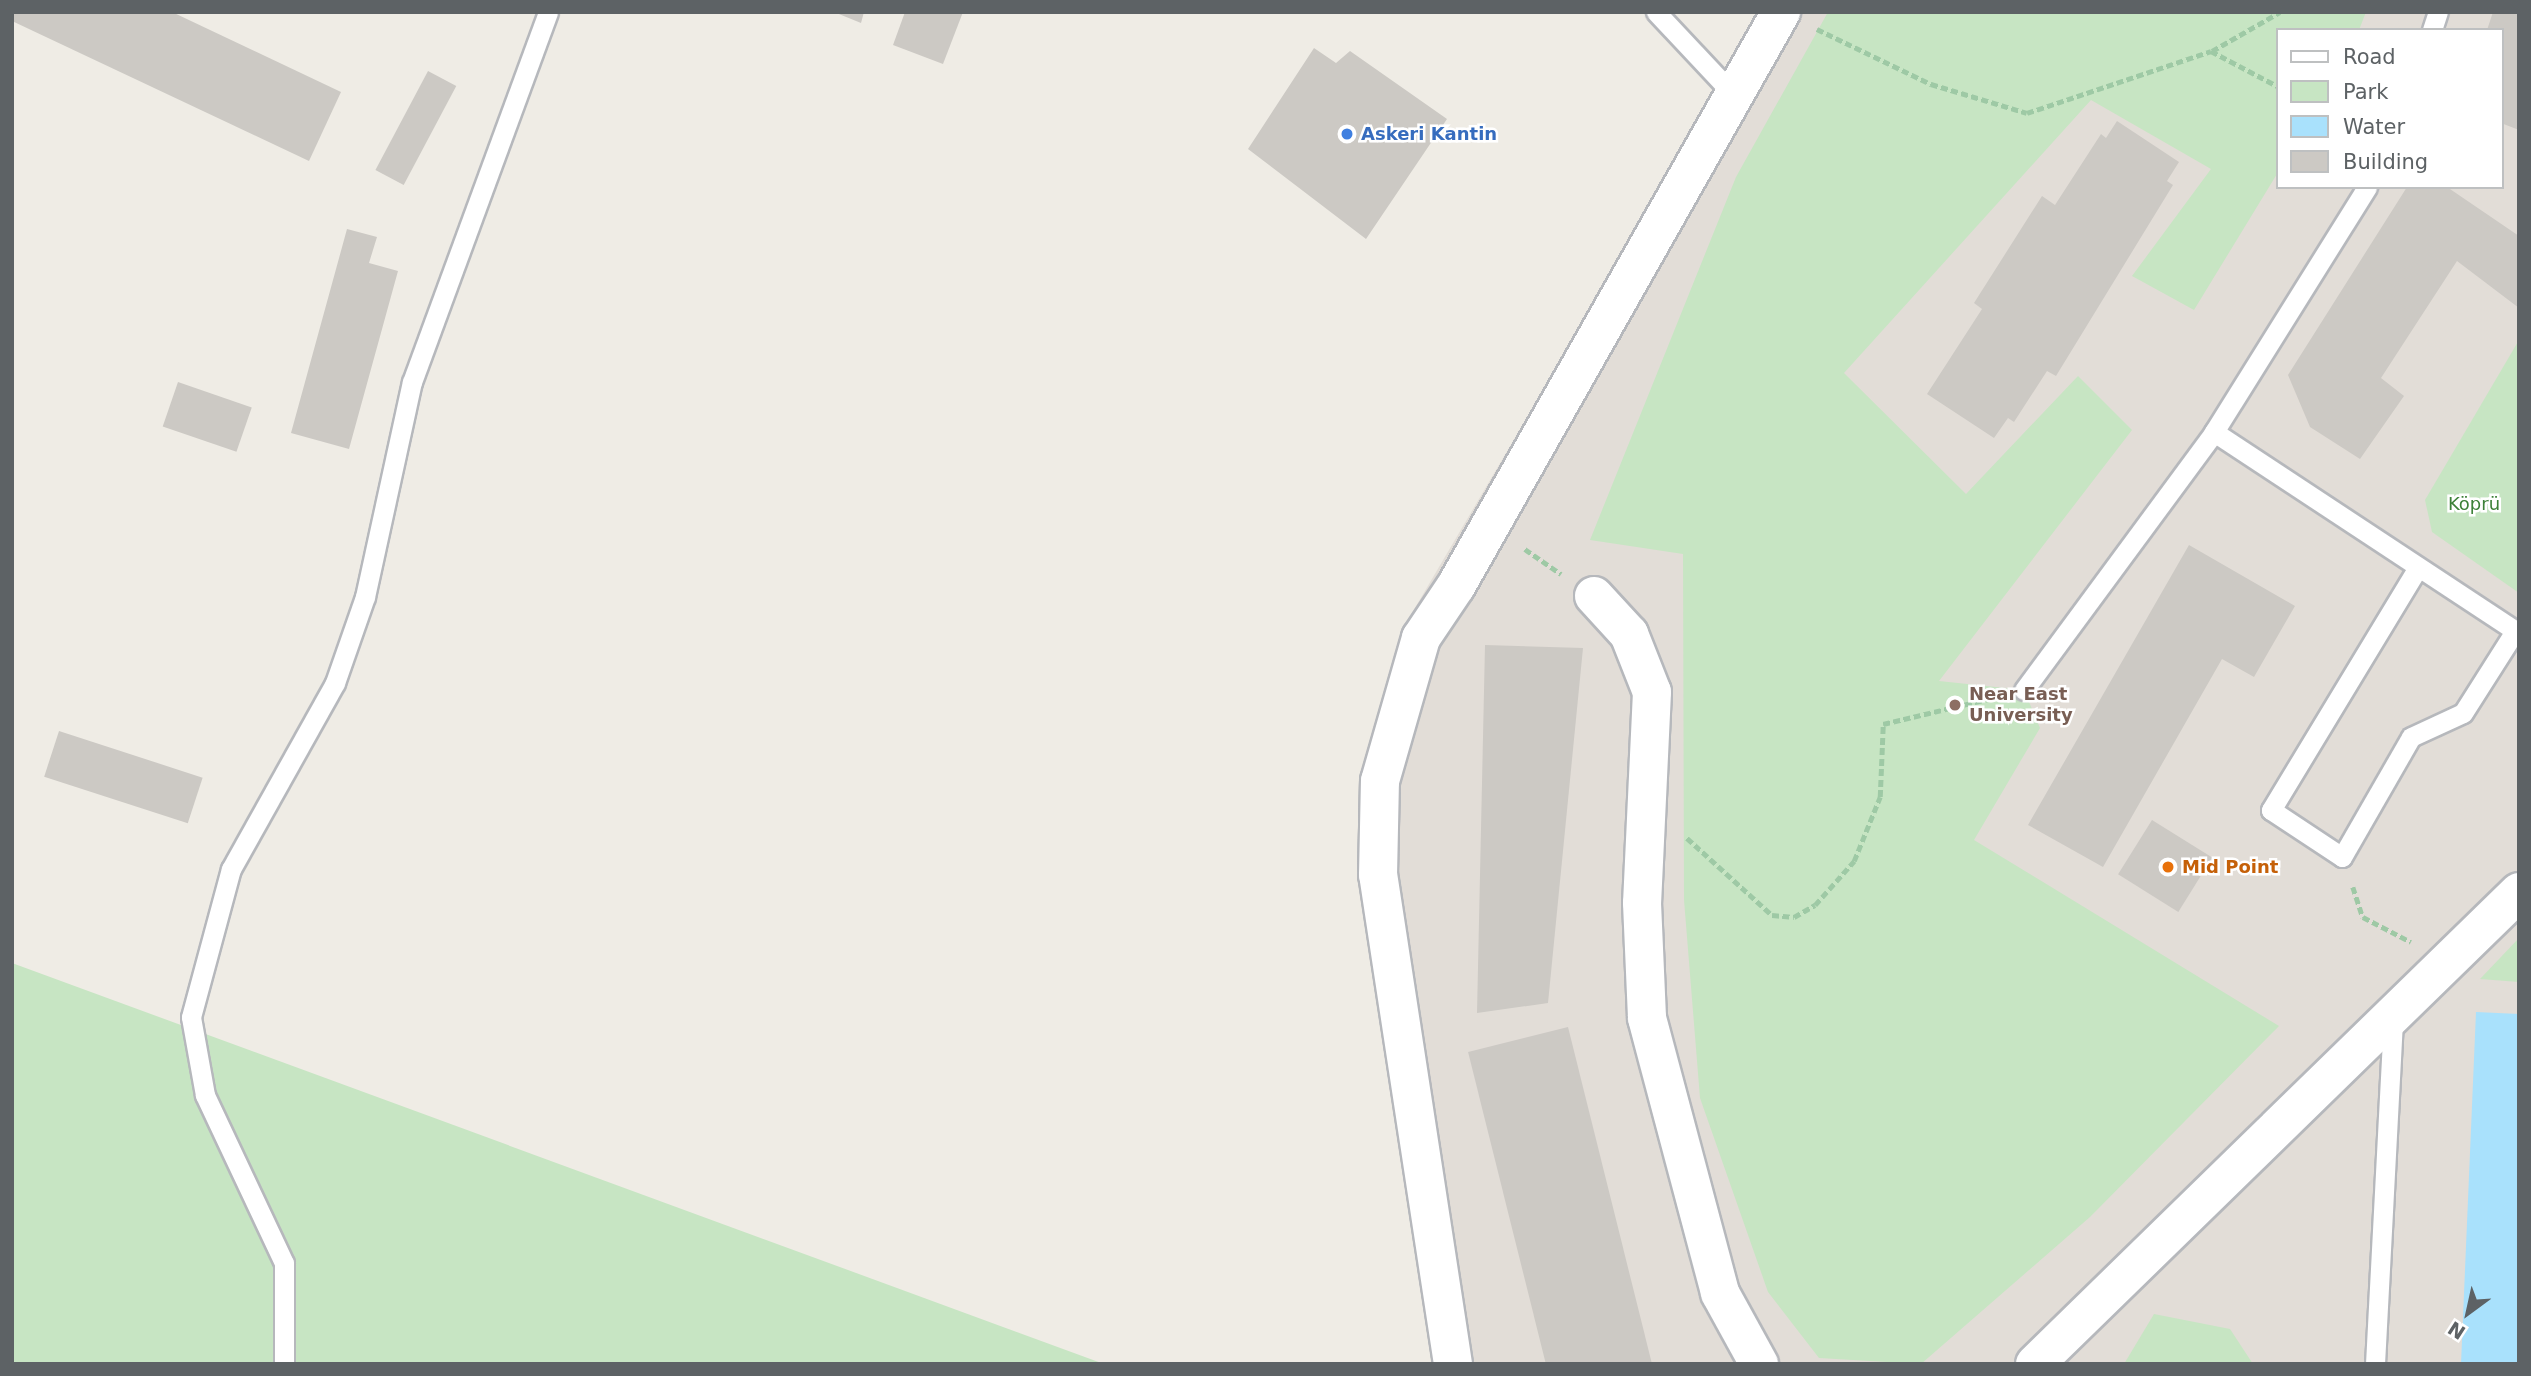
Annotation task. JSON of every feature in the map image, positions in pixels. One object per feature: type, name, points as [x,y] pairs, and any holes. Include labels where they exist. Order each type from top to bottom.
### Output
[{"type":"street","points":[[1453,1364],[1378,875],[1380,781],[1421,638],[1490,525],[1734,95],[1794,18]]},
{"type":"street","points":[[1594,596],[1629,634],[1651,692],[1650,804],[1642,903],[1647,1018],[1688,1189],[1720,1293],[1751,1353],[1775,1364]]},
{"type":"street","points":[[2035,1364],[2109,1295],[2519,892]]},
{"type":"street","points":[[2072,1364],[2109,1295]]},
{"type":"lane","points":[[284,1364],[284,1263],[205,1095],[191,1017],[231,869],[344,659],[365,597],[412,382],[548,12]]},
{"type":"lane","points":[[1656,12],[1734,95]]},
{"type":"lane","points":[[2024,690],[2214,432],[2366,189]]},
{"type":"lane","points":[[2214,432],[2417,569],[2517,632],[2463,713],[2411,737],[2342,856],[2271,810],[2417,569]]},
{"type":"lane","points":[[2375,1364],[2393,1014]]},
{"type":"path","points":[[1794,18],[1931,84],[2027,113],[2211,51],[2280,12]]},
{"type":"path","points":[[2211,51],[2276,85]]},
{"type":"path","points":[[1490,525],[1594,596]]},
{"type":"path","points":[[1650,804],[1772,915],[1794,917],[1815,905],[1854,861],[1880,797],[1883,724],[2024,690]]},
{"type":"path","points":[[2342,856],[2363,917],[2446,963]]},
{"type":"shaded area","name":"Near East University","points":[[1765,12],[2519,12],[2519,1364],[1447,1364],[1380,781],[1402,630]]},
{"type":"green space","points":[[1828,12],[2366,12],[2360,28],[2276,28],[2276,176],[2194,310],[2132,276],[2211,169],[2091,100],[1844,373],[1966,494],[2078,376],[2132,430],[1939,681],[2024,690],[2040,728],[1974,840],[2279,1026],[2090,1217],[1921,1364],[1819,1358],[1768,1292],[1700,1098],[1684,900],[1683,554],[1590,540],[1736,177]]},
{"type":"green space","name":"Köprü","points":[[2519,340],[2519,593],[2432,532],[2425,500]]},
{"type":"green space","points":[[2519,938],[2519,982],[2480,979]]},
{"type":"green space","points":[[12,963],[1104,1364],[12,1364]]},
{"type":"green space","points":[[2154,1314],[2230,1329],[2253,1364],[2124,1364]]},
{"type":"water","points":[[2476,1012],[2519,1014],[2519,1364],[2461,1364]]},
{"type":"building","points":[[12,12],[172,12],[341,92],[309,161],[12,21]]},
{"type":"building","points":[[834,12],[864,12],[861,23]]},
{"type":"building","points":[[905,12],[963,12],[943,64],[893,45]]},
{"type":"building","points":[[2493,12],[2519,12],[2519,130],[2503,124],[2503,28],[2488,28]]},
{"type":"building","name":"Askeri Kantin","points":[[1314,48],[1336,63],[1350,51],[1447,119],[1366,239],[1248,149]]},
{"type":"building","points":[[428,71],[456,86],[404,185],[375,170]]},
{"type":"building","points":[[2117,121],[2179,162],[2167,181],[2173,185],[2056,376],[2047,371],[2014,422],[2008,418],[1994,438],[1927,394],[1982,309],[1974,303],[2042,196],[2055,205],[2101,134],[2106,138]]},
{"type":"building","points":[[2406,189],[2450,189],[2519,236],[2519,308],[2457,261],[2381,378],[2404,396],[2360,459],[2310,427],[2288,375]]},
{"type":"building","points":[[347,229],[377,237],[369,263],[398,271],[349,449],[291,433]]},
{"type":"building","points":[[178,382],[252,407],[236,452],[163,426]]},
{"type":"building","points":[[2189,545],[2295,606],[2254,677],[2222,659],[2103,867],[2028,825]]},
{"type":"building","points":[[1485,645],[1583,648],[1548,1003],[1477,1013]]},
{"type":"building","points":[[59,731],[203,778],[188,823],[44,777]]},
{"type":"building","name":"Mid Point","points":[[2152,820],[2212,858],[2178,912],[2118,874]]},
{"type":"building","points":[[1568,1027],[1652,1364],[1546,1364],[1468,1052]]},
{"type":"place","name":"Askeri Kantin","points":[[1347,134]]},
{"type":"place","name":"Near East University","points":[[1955,705]]},
{"type":"place","name":"Mid Point","points":[[2168,867]]}]
